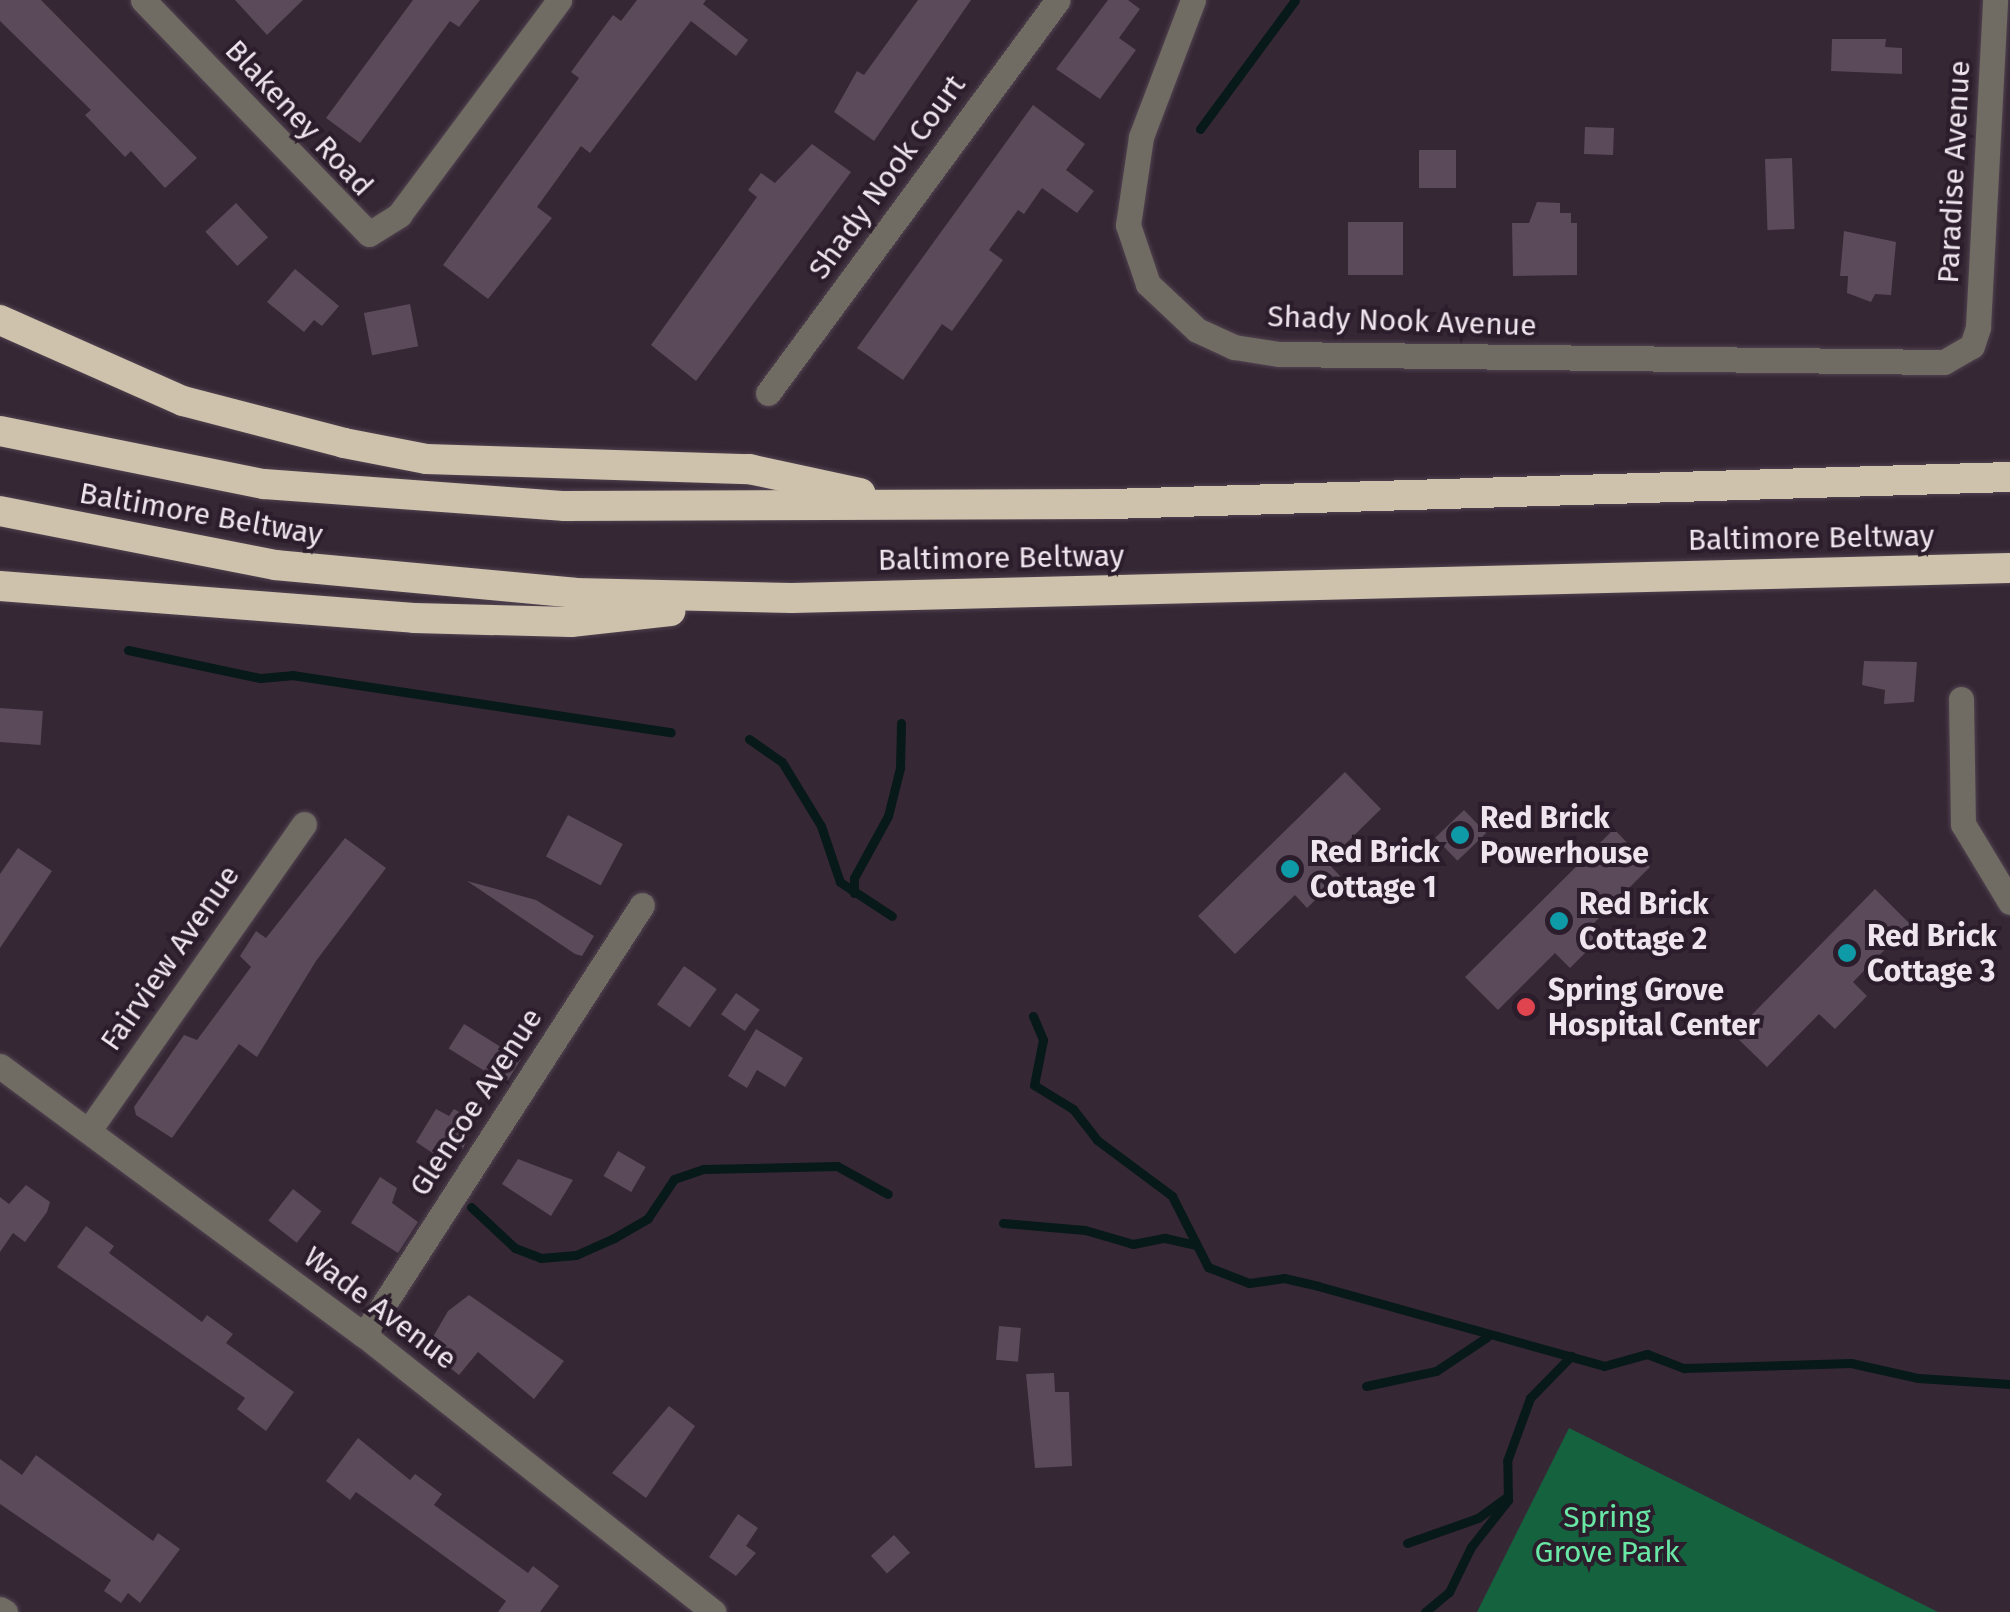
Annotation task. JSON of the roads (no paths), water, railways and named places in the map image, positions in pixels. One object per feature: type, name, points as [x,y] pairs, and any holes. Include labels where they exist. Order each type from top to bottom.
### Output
[{"type":"highway","points":[[0,320],[183,401],[344,443],[426,459],[749,470],[921,506]]},
{"type":"highway","name":"Baltimore Beltway","points":[[0,431],[264,484],[410,499],[921,506],[2010,478]]},
{"type":"highway","name":"Baltimore Beltway","points":[[0,511],[110,537],[414,582],[792,598],[2010,568]]},
{"type":"highway","points":[[0,586],[272,611],[551,622],[792,598]]},
{"type":"street","name":"Blakeney Road","points":[[143,0],[369,234],[399,215],[559,0]]},
{"type":"street","name":"Shady Nook Court","points":[[768,392],[1058,0]]},
{"type":"street","name":"Shady Nook Avenue","points":[[1193,0],[1140,138],[1128,224],[1148,284],[1197,330],[1234,347],[1352,356],[1944,362],[1972,346]]},
{"type":"street","name":"Paradise Avenue","points":[[1972,346],[1998,193],[1996,0]]},
{"type":"street","points":[[1961,699],[1963,824],[2010,902]]},
{"type":"street","name":"Fairview Avenue","points":[[88,1130],[304,824]]},
{"type":"street","name":"Glencoe Avenue","points":[[364,1335],[642,904]]},
{"type":"street","name":"Wade Avenue","points":[[0,1066],[364,1335],[713,1612]]},
{"type":"waterway","points":[[1200,129],[1295,0]]},
{"type":"waterway","points":[[128,650],[260,678],[292,675],[671,732]]},
{"type":"waterway","points":[[854,893],[854,878],[888,816],[900,768],[901,723]]},
{"type":"waterway","points":[[749,739],[782,762],[821,826],[840,882],[892,916]]},
{"type":"waterway","points":[[1033,1016],[1043,1040],[1034,1085],[1073,1109],[1097,1140],[1172,1196],[1208,1267],[1249,1283],[1284,1278],[1604,1366],[1647,1354],[1684,1368],[1851,1363],[1918,1378],[2010,1384]]},
{"type":"waterway","points":[[471,1207],[515,1248],[541,1258],[576,1255],[614,1238],[648,1218],[674,1179],[703,1169],[837,1166],[888,1194]]},
{"type":"waterway","points":[[1003,1223],[1085,1230],[1133,1244],[1165,1238],[1195,1245]]},
{"type":"waterway","points":[[1366,1386],[1436,1371],[1487,1337]]},
{"type":"waterway","points":[[1425,1612],[1449,1592],[1471,1547],[1508,1500],[1507,1461],[1530,1398],[1571,1356]]},
{"type":"waterway","points":[[1407,1543],[1478,1518],[1508,1496]]},
{"type":"place","name":"Red Brick Powerhouse","points":[[1460,835]]},
{"type":"place","name":"Red Brick Cottage 1","points":[[1290,869]]},
{"type":"place","name":"Red Brick Cottage 2","points":[[1559,921]]},
{"type":"place","name":"Red Brick Cottage 3","points":[[1847,953]]},
{"type":"place","name":"Spring Grove Hospital Center","points":[[1526,1007]]},
{"type":"park label","name":"Spring Grove Park","points":[[1607,1534]]}]
